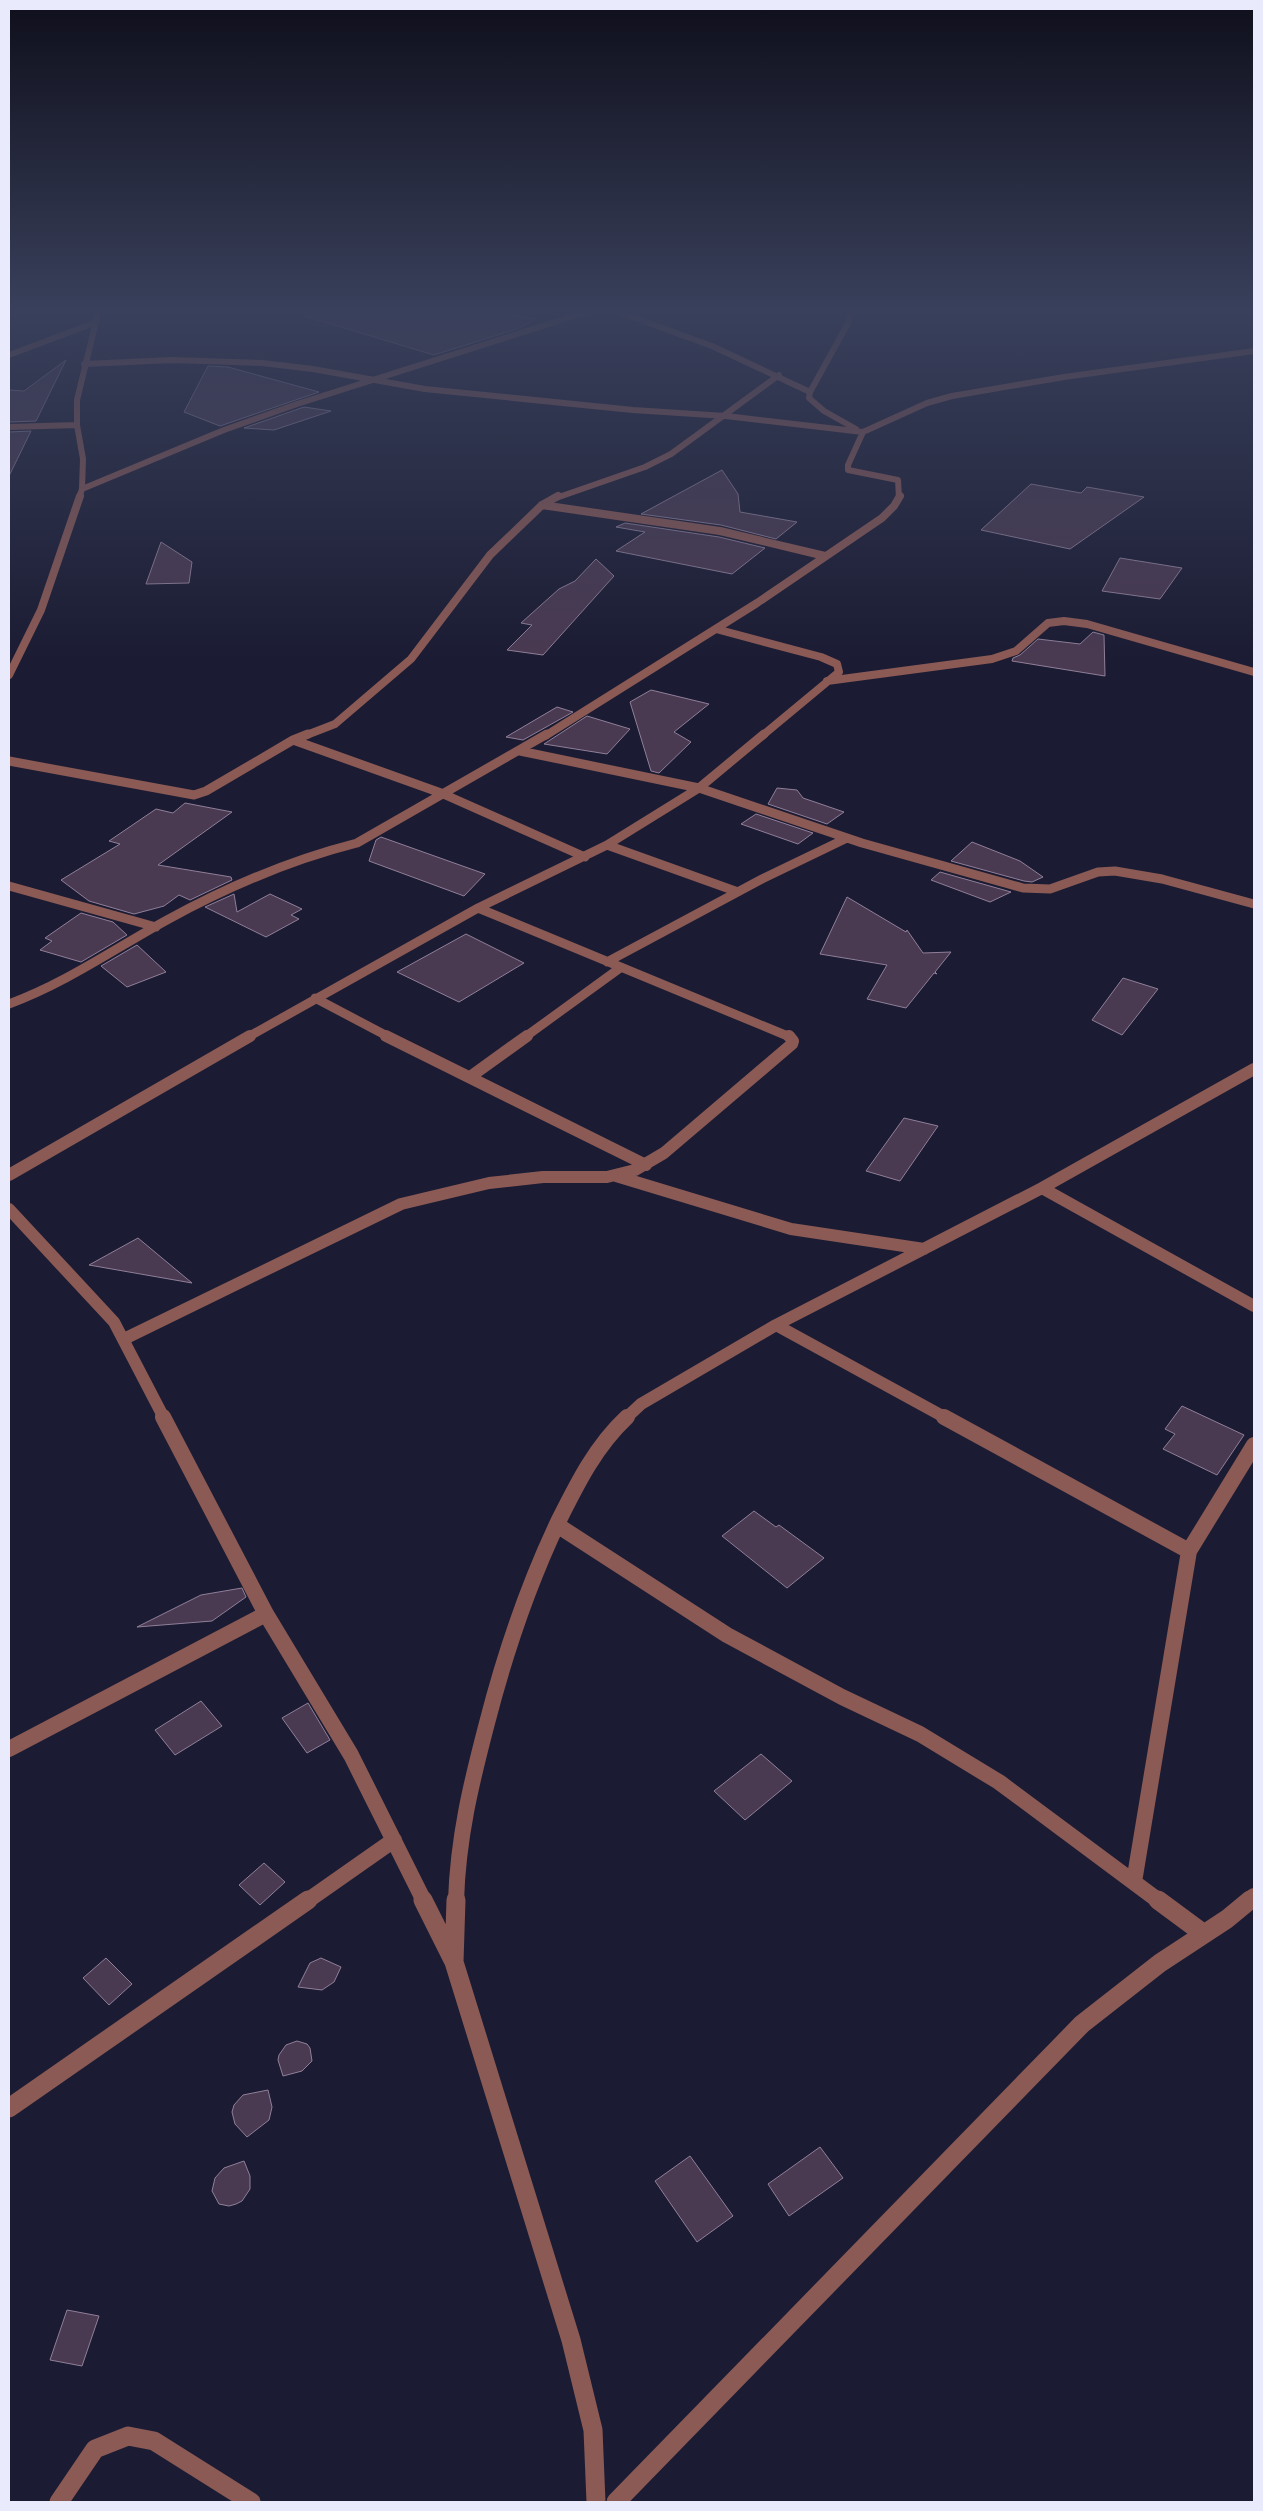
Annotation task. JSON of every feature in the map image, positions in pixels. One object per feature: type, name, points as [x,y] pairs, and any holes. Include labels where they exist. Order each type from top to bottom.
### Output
[{"type":"street","points":[[9,427],[37,426]]},
{"type":"street","points":[[9,675],[41,610],[82,489],[83,459],[77,426]]},
{"type":"street","points":[[82,489],[235,426]]},
{"type":"street","points":[[9,762],[194,795],[206,791],[293,740],[340,721],[411,659],[490,555],[542,505],[561,495],[644,467],[671,454],[711,426]]},
{"type":"street","points":[[813,426],[863,432],[876,426]]},
{"type":"street","points":[[853,426],[863,432]]},
{"type":"street","points":[[9,1004],[56,985],[156,927],[266,871],[322,852],[357,843],[520,751],[716,629],[826,556],[882,518],[899,502],[901,488],[898,480],[848,470],[848,465],[863,432]]},
{"type":"street","points":[[542,505],[720,531],[826,556]]},
{"type":"street","points":[[827,681],[992,659],[1016,651],[1048,623],[1064,622],[1087,624],[1254,672]]},
{"type":"street","points":[[9,1176],[315,998],[478,908],[586,857],[606,845],[699,788],[838,672],[837,664],[716,629]]},
{"type":"street","points":[[293,740],[442,794],[586,857]]},
{"type":"street","points":[[520,751],[699,788],[847,838],[1023,888],[1050,889],[1098,872],[1115,871],[1162,879],[1254,904]]},
{"type":"street","points":[[607,962],[738,892],[847,838]]},
{"type":"street","points":[[606,845],[738,892]]},
{"type":"street","points":[[9,886],[156,927]]},
{"type":"street","points":[[478,908],[620,968],[788,1035],[793,1041],[790,1047],[664,1154],[646,1165],[616,1176]]},
{"type":"street","points":[[470,1077],[620,968]]},
{"type":"street","points":[[315,998],[646,1165]]},
{"type":"street","points":[[454,1962],[457,1874],[466,1797],[504,1662],[535,1570],[582,1474],[608,1435],[640,1404],[776,1325],[1042,1188],[1254,1069]]},
{"type":"street","points":[[124,1339],[410,1201],[439,1192],[492,1182],[543,1177],[616,1176],[739,1215],[791,1229],[924,1249]]},
{"type":"street","points":[[1042,1188],[1254,1306]]},
{"type":"street","points":[[9,1209],[114,1322],[266,1614],[351,1755],[454,1962],[571,2340],[593,2430],[596,2502]]},
{"type":"street","points":[[776,1325],[1189,1551]]},
{"type":"street","points":[[1134,1882],[1189,1551],[1254,1445]]},
{"type":"street","points":[[557,1525],[727,1635],[842,1697],[920,1734],[999,1782],[1204,1934]]},
{"type":"street","points":[[9,1749],[266,1614]]},
{"type":"street","points":[[9,2108],[394,1840]]},
{"type":"street","points":[[616,2502],[1082,2024],[1160,1963],[1227,1919],[1254,1896]]},
{"type":"street","points":[[59,2502],[96,2449],[128,2436],[154,2440],[251,2502]]},
{"type":"building","points":[[249,426],[285,426],[274,430],[244,428]]},
{"type":"building","points":[[31,431],[9,476],[9,432]]},
{"type":"building","points":[[722,470],[738,494],[740,512],[797,522],[776,539],[721,525],[641,514]]},
{"type":"building","points":[[1031,484],[1081,493],[1087,487],[1144,497],[1070,549],[981,530]]},
{"type":"building","points":[[625,523],[719,537],[765,548],[732,574],[616,551],[645,532],[616,527]]},
{"type":"building","points":[[161,542],[192,562],[189,583],[146,584]]},
{"type":"building","points":[[1120,558],[1182,568],[1160,599],[1102,591]]},
{"type":"building","points":[[596,559],[614,576],[543,655],[507,650],[532,625],[521,623],[559,589],[575,581]]},
{"type":"building","points":[[1093,632],[1104,635],[1105,676],[1012,661],[1013,658],[1020,655],[1038,639],[1080,644]]},
{"type":"building","points":[[651,690],[709,704],[674,732],[691,742],[659,773],[651,771],[630,702]]},
{"type":"building","points":[[557,707],[573,712],[523,740],[506,737]]},
{"type":"building","points":[[587,716],[630,729],[607,754],[544,744]]},
{"type":"building","points":[[777,788],[797,790],[803,798],[844,812],[827,824],[768,804]]},
{"type":"building","points":[[185,803],[232,812],[158,865],[231,877],[232,880],[190,900],[179,895],[164,906],[134,914],[89,901],[61,880],[120,844],[109,841],[156,809],[173,813]]},
{"type":"building","points":[[756,814],[813,833],[798,844],[741,824]]},
{"type":"building","points":[[381,837],[485,874],[464,896],[369,861],[376,840]]},
{"type":"building","points":[[972,842],[1020,861],[1043,877],[1032,882],[1024,881],[951,861]]},
{"type":"building","points":[[940,872],[1011,892],[990,902],[931,880]]},
{"type":"building","points":[[234,894],[237,912],[270,894],[302,909],[291,915],[299,919],[266,937],[205,907]]},
{"type":"building","points":[[847,897],[906,932],[907,930],[923,953],[951,952],[935,972],[937,974],[934,973],[906,1008],[867,999],[887,965],[820,954]]},
{"type":"building","points":[[81,913],[113,922],[127,935],[81,962],[40,950],[52,941],[45,938]]},
{"type":"building","points":[[466,934],[524,963],[459,1002],[397,972]]},
{"type":"building","points":[[137,945],[166,972],[127,987],[101,966]]},
{"type":"building","points":[[1123,978],[1158,989],[1122,1035],[1092,1020]]},
{"type":"building","points":[[904,1118],[938,1126],[900,1181],[866,1171]]},
{"type":"building","points":[[138,1238],[192,1283],[89,1265]]},
{"type":"building","points":[[1182,1406],[1244,1435],[1217,1475],[1163,1449],[1175,1434],[1165,1429]]},
{"type":"building","points":[[754,1511],[776,1527],[779,1525],[824,1558],[787,1588],[722,1536]]},
{"type":"building","points":[[242,1588],[246,1597],[212,1621],[137,1627],[201,1595]]},
{"type":"building","points":[[201,1701],[222,1726],[175,1755],[155,1730]]},
{"type":"building","points":[[308,1703],[330,1740],[307,1753],[282,1718]]},
{"type":"building","points":[[761,1754],[792,1781],[745,1820],[714,1791]]},
{"type":"building","points":[[264,1863],[285,1882],[260,1905],[239,1885]]},
{"type":"building","points":[[106,1958],[132,1984],[109,2005],[83,1978]]},
{"type":"building","points":[[321,1958],[341,1967],[334,1982],[322,1990],[298,1987],[310,1963]]},
{"type":"building","points":[[297,2041],[307,2044],[310,2048],[312,2061],[302,2071],[283,2076],[278,2060],[279,2055],[286,2045]]},
{"type":"building","points":[[268,2090],[272,2107],[269,2120],[247,2137],[235,2124],[232,2112],[234,2105],[243,2095]]},
{"type":"building","points":[[820,2147],[843,2178],[789,2216],[768,2184]]},
{"type":"building","points":[[690,2156],[733,2216],[697,2242],[655,2181]]},
{"type":"building","points":[[244,2161],[250,2176],[250,2189],[242,2201],[236,2204],[229,2206],[219,2204],[212,2191],[215,2178],[224,2168]]},
{"type":"building","points":[[67,2310],[99,2316],[82,2366],[50,2360]]}]
